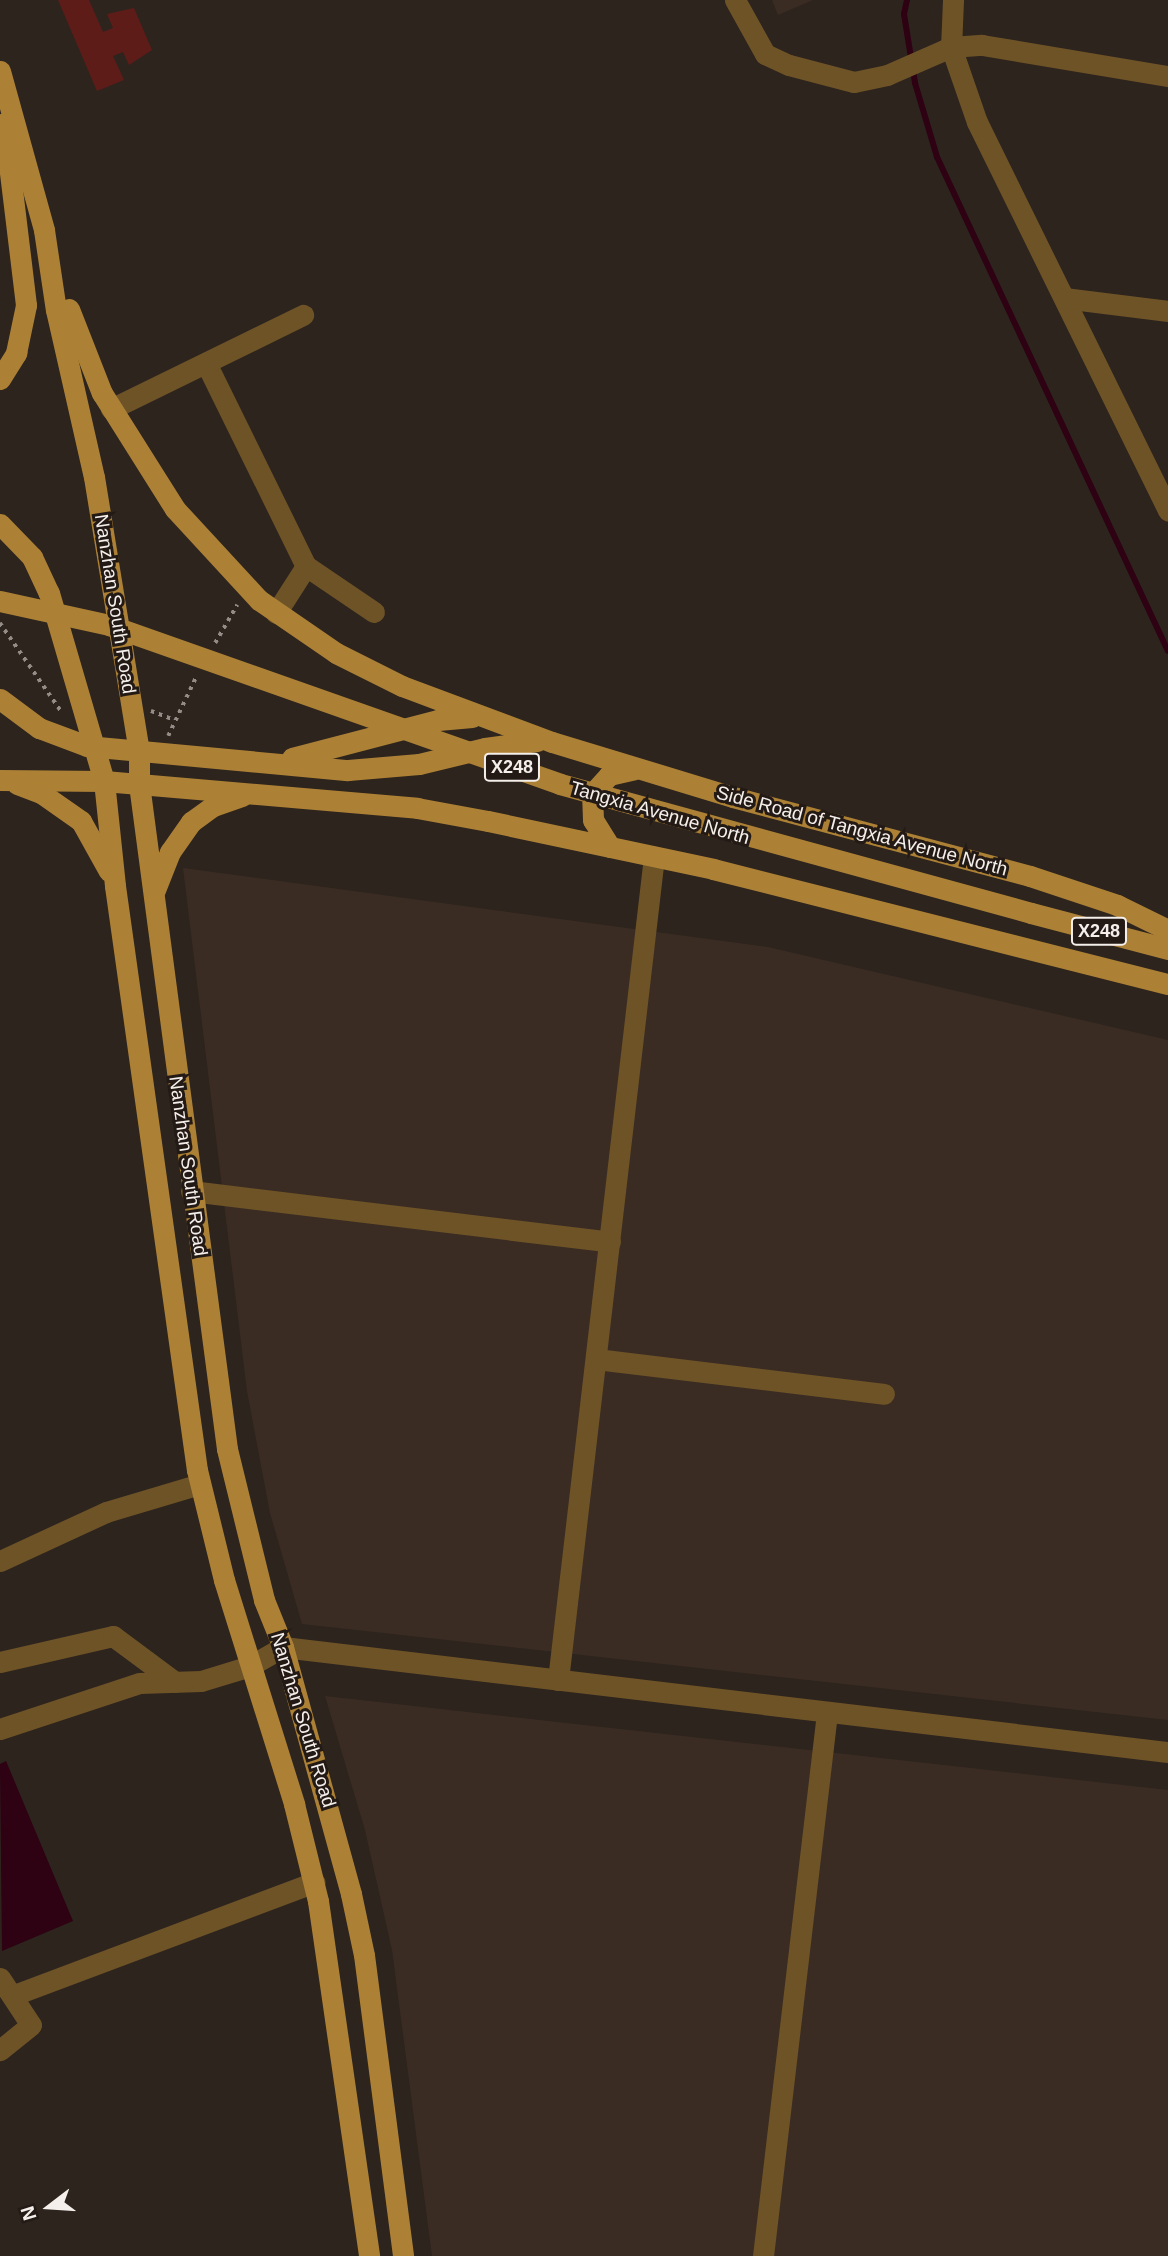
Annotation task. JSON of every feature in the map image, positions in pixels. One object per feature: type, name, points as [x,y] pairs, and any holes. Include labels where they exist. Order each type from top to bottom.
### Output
[{"type":"main road","name":"Nanzhan South Road","points":[[0,71],[44,230],[56,310],[92,466],[139,753],[139,784],[191,1191],[228,1449],[264,1600],[284,1647],[337,1837],[364,1955],[403,2256]]},
{"type":"main road","points":[[0,101],[26,305],[16,353],[0,379]]},
{"type":"main road","points":[[44,230],[74,327],[111,409],[154,478],[206,547],[276,613],[368,670],[478,716]]},
{"type":"main road","name":"Nanzhan South Road","points":[[0,524],[18,538],[45,585],[104,781],[115,886],[200,1484],[314,1882],[336,2007],[369,2256]]},
{"type":"main road","name":"Tangxia Avenue North","points":[[0,601],[109,625],[560,784],[1168,949]]},
{"type":"main road","name":"Side Road of Tangxia Avenue North","points":[[0,699],[40,728],[96,748],[139,753],[276,760],[368,770],[419,764],[512,743],[552,742]]},
{"type":"main road","name":"Side Road of Tangxia Avenue North","points":[[276,760],[438,720],[478,716],[636,768],[1030,876],[1117,905],[1168,930]]},
{"type":"main road","points":[[610,847],[593,820],[592,794],[609,775],[636,768]]},
{"type":"main road","points":[[3,780],[41,793],[81,821],[96,840],[115,886]]},
{"type":"main road","name":"Tangxia Avenue North","points":[[3,780],[104,781],[417,808],[654,857],[1168,984]]},
{"type":"main road","points":[[154,901],[162,867],[191,822],[227,800],[257,793]]},
{"type":"street","points":[[735,0],[765,54],[789,65],[854,82],[887,75],[925,55],[951,47],[982,45],[1168,76]]},
{"type":"street","points":[[953,0],[951,47],[977,122],[1168,511]]},
{"type":"street","points":[[1064,298],[1168,311]]},
{"type":"street","points":[[111,409],[303,315]]},
{"type":"street","points":[[206,363],[306,566],[374,612]]},
{"type":"street","points":[[276,613],[306,566]]},
{"type":"street","points":[[558,1680],[654,857]]},
{"type":"street","points":[[191,1191],[610,1242]]},
{"type":"street","points":[[596,1359],[884,1394]]},
{"type":"street","points":[[0,1561],[106,1512],[200,1484]]},
{"type":"street","points":[[0,1661],[113,1636],[175,1682]]},
{"type":"street","points":[[0,1730],[139,1683],[201,1681],[250,1666],[284,1647],[1168,1752]]},
{"type":"street","points":[[763,2256],[827,1713]]},
{"type":"street","points":[[0,2050],[31,2025],[7,1986],[314,1882]]},
{"type":"path","points":[[0,623],[66,718]]},
{"type":"path","points":[[143,708],[172,719]]},
{"type":"shaded area","points":[[772,0],[813,0],[778,15]]},
{"type":"shaded area","points":[[183,868],[768,947],[1168,1040],[1168,1720],[302,1624],[270,1513],[247,1391]]},
{"type":"shaded area","points":[[325,1696],[1168,1790],[1168,2256],[432,2256],[392,1950],[365,1830]]},
{"type":"shaded area","points":[[6,1761],[73,1921],[2,1951],[0,1764]]},
{"type":"building","points":[[58,0],[89,0],[103,32],[113,28],[107,14],[134,8],[152,50],[129,65],[123,52],[113,56],[124,80],[97,91]]},
{"type":"waterway","points":[[907,0],[904,14],[915,83],[937,157],[1168,651]]}]
